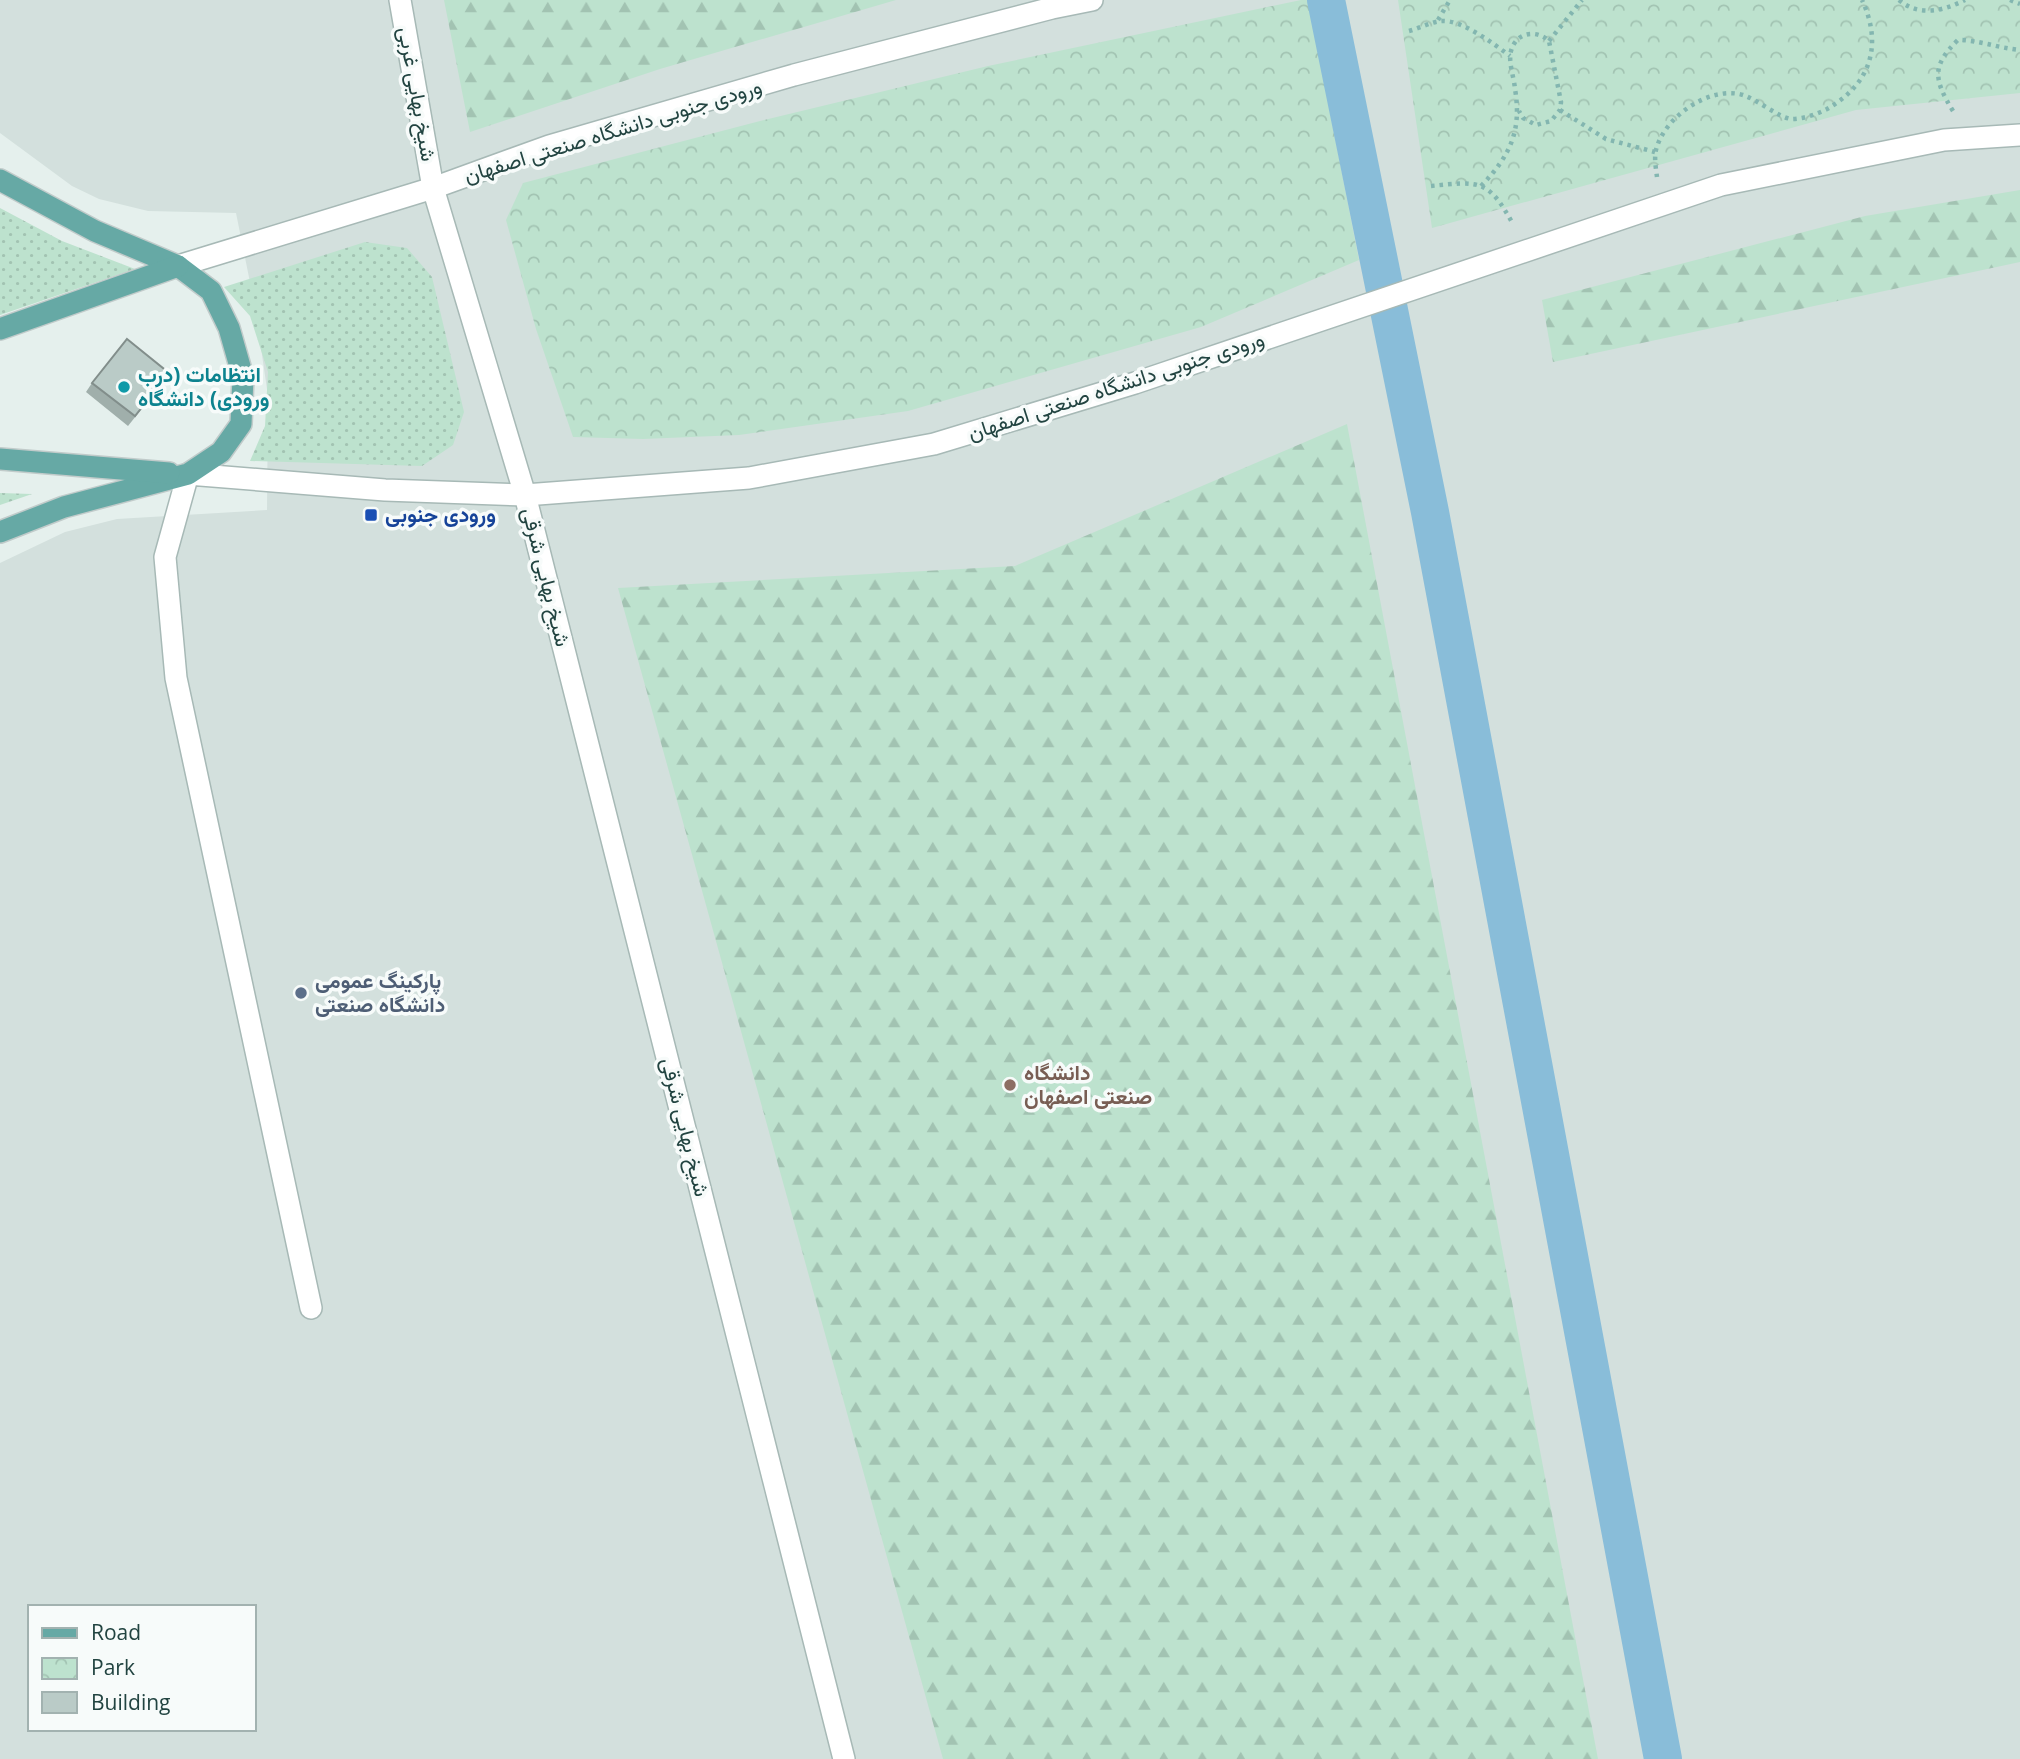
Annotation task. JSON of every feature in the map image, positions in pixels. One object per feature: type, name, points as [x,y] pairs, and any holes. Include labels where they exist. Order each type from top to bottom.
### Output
[{"type":"main road","points":[[0,180],[95,231],[178,265],[211,291],[229,328],[243,377],[241,424],[221,452],[188,474],[64,507],[0,532]]},
{"type":"main road","points":[[0,329],[178,265]]},
{"type":"main road","points":[[0,459],[188,474]]},
{"type":"street","name":"شیخ بهایی غربی","points":[[401,0],[433,188],[525,495]]},
{"type":"street","name":"ورودی جنوبی دانشگاه صنعتی اصفهان","points":[[178,265],[433,188],[550,146],[794,75],[1092,0]]},
{"type":"street","name":"ورودی جنوبی دانشگاه صنعتی اصفهان","points":[[188,474],[385,490],[525,495],[749,478],[934,444],[1135,383],[1721,185],[1944,140],[2020,135]]},
{"type":"street","points":[[188,474],[164,557],[176,678],[311,1308]]},
{"type":"street","name":"شیخ بهایی شرقی","points":[[525,495],[844,1759]]},
{"type":"path","points":[[1438,21],[1450,0]]},
{"type":"path","points":[[1549,41],[1582,0]]},
{"type":"path","points":[[1659,206],[1655,152],[1662,136],[1677,117],[1700,101],[1724,93],[1743,95],[1789,119],[1819,113],[1855,89],[1864,75],[1871,54],[1872,24],[1862,0]]},
{"type":"path","points":[[1899,0],[1909,9],[1929,12],[1965,0]]},
{"type":"path","points":[[2010,0],[2020,4]]},
{"type":"path","points":[[1409,31],[1438,21],[1451,21],[1487,38],[1510,57]]},
{"type":"path","points":[[1538,34],[1549,41],[1561,102],[1560,110],[1551,121],[1536,125],[1523,118],[1519,111],[1510,57],[1514,44],[1524,35],[1538,34]]},
{"type":"path","points":[[1969,138],[1942,93],[1937,73],[1947,51],[1958,40],[1975,40],[2020,50]]},
{"type":"path","points":[[1560,110],[1606,139],[1655,152]]},
{"type":"path","points":[[1481,186],[1494,173],[1511,146],[1519,111]]},
{"type":"path","points":[[1431,186],[1473,182],[1481,186],[1499,199],[1528,249]]},
{"type":"shaded area","name":"دانشگاه صنعتی اصفهان","points":[[0,0],[2020,0],[2020,1759],[0,1759],[0,563],[65,532],[117,519],[267,510],[268,396],[255,307],[236,213],[148,211],[99,199],[72,186],[0,133]]},
{"type":"green space","points":[[444,0],[896,0],[660,69],[470,132]]},
{"type":"green space","points":[[1308,0],[1359,260],[1201,327],[908,411],[739,435],[643,439],[573,437],[536,329],[506,220],[523,183],[760,121],[988,66]]},
{"type":"green space","points":[[1398,0],[2020,0],[2020,93],[1856,110],[1432,228]]},
{"type":"green space","points":[[2020,190],[2020,262],[1553,362],[1542,300],[1865,216]]},
{"type":"green space","points":[[0,208],[62,241],[135,269],[0,315]]},
{"type":"green space","points":[[365,242],[407,248],[432,277],[464,412],[453,445],[422,466],[250,461],[265,426],[268,372],[250,316],[224,287]]},
{"type":"green space","points":[[1347,424],[1598,1759],[943,1759],[618,588],[1015,566]]},
{"type":"green space","points":[[0,493],[32,494],[0,505]]},
{"type":"building","name":"انتظامات (درب ورودی) دانشگاه","points":[[127,339],[169,373],[135,416],[92,383]]},
{"type":"waterway","points":[[1326,0],[1430,512],[1663,1759]]},
{"type":"place","name":"انتظامات (درب ورودی) دانشگاه","points":[[124,387]]},
{"type":"place","name":"ورودی جنوبی","points":[[371,515]]},
{"type":"place","name":"پارکینگ عمومی دانشگاه صنعتی","points":[[301,993]]},
{"type":"place","name":"دانشگاه صنعتی اصفهان","points":[[1010,1085]]}]
